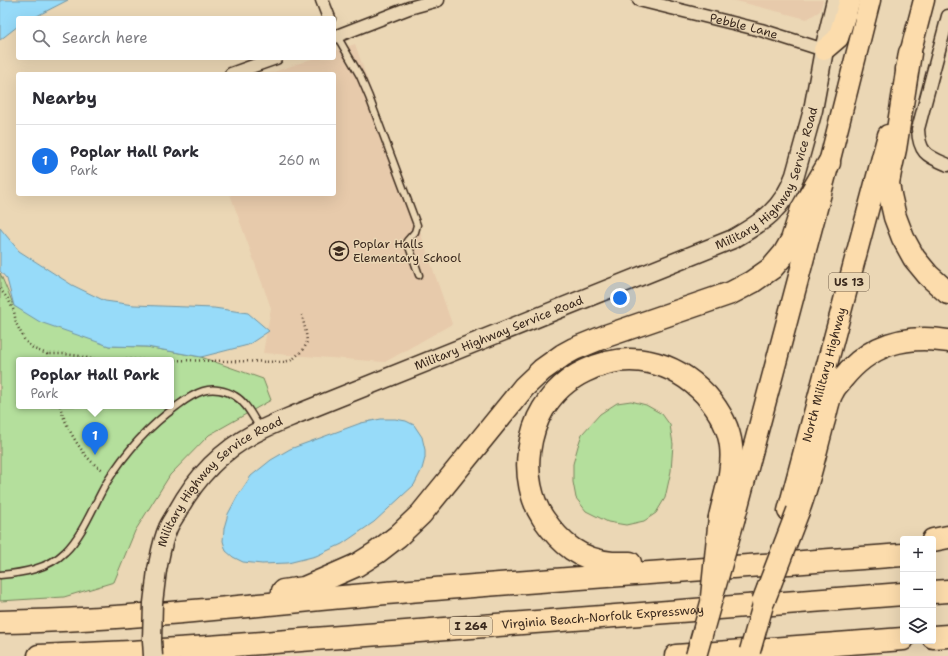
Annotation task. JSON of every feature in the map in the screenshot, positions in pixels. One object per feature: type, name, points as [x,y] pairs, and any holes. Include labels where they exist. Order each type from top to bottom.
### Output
[{"type":"highway","points":[[910,53],[895,149],[888,183],[895,217],[903,238],[914,258],[928,275],[948,293]]},
{"type":"highway","points":[[179,612],[268,593],[304,588],[358,564],[376,553],[398,536],[421,514],[524,387],[542,370],[562,355],[606,336],[730,293],[752,282],[772,268],[784,254],[792,240],[802,209],[829,163]]},
{"type":"highway","points":[[763,602],[832,392],[851,367],[866,355],[883,346],[902,340],[917,338],[948,341]]},
{"type":"highway","points":[[712,597],[728,517],[731,445],[720,414],[712,402],[699,388],[678,373],[662,365],[645,361],[627,360],[609,362],[595,366],[567,382],[554,394],[543,409],[535,426],[528,457],[529,480],[534,498],[541,515],[552,531],[565,544],[580,554],[594,560],[613,563],[643,562],[745,567]]},
{"type":"highway","points":[[936,539],[948,537]]},
{"type":"highway","points":[[815,561],[900,545]]},
{"type":"highway","points":[[936,553],[948,552]]},
{"type":"highway","points":[[0,622],[84,619],[179,612],[401,592],[900,555]]},
{"type":"highway","points":[[936,592],[948,591]]},
{"type":"highway","name":"Virginia Beach-Norfolk Expressway","points":[[39,656],[209,647],[900,594]]},
{"type":"highway","points":[[936,637],[948,636]]},
{"type":"highway","points":[[676,656],[900,639]]},
{"type":"main road","points":[[824,50],[838,38],[850,0]]},
{"type":"main road","points":[[728,517],[829,163],[870,0]]},
{"type":"main road","name":"North Military Highway","points":[[793,511],[924,0]]},
{"type":"main road","points":[[696,656],[712,597]]},
{"type":"main road","points":[[749,654],[763,602]]},
{"type":"street","points":[[322,0],[328,16]]},
{"type":"street","points":[[336,34],[409,8],[438,0]]},
{"type":"street","name":"Pebble Lane","points":[[639,0],[760,30],[824,50]]},
{"type":"street","name":"Military Highway Service Road","points":[[153,656],[153,603],[157,570],[168,529],[199,478],[217,459],[243,440],[261,430],[312,408],[733,239],[756,226],[772,213],[792,185],[813,110],[824,50],[836,0]]},
{"type":"street","points":[[948,16],[918,129],[918,140],[923,150],[931,158],[948,165]]},
{"type":"street","points":[[237,72],[270,60]]},
{"type":"lane","points":[[336,36],[360,76],[370,97],[417,225],[415,232],[407,241],[419,275]]},
{"type":"lane","points":[[174,408],[187,398],[203,391],[224,391],[235,395],[244,403],[261,430]]},
{"type":"lane","points":[[0,575],[20,573],[38,568],[64,553],[76,539],[121,462],[144,434],[172,409]]},
{"type":"path","points":[[0,289],[8,299],[14,311],[16,323],[25,341],[34,350],[47,354],[64,354],[84,357]]},
{"type":"path","points":[[174,360],[284,362],[292,360],[304,349],[307,342],[302,314]]},
{"type":"path","points":[[61,409],[62,415],[79,446],[94,464],[112,476]]},
{"type":"shaded area","points":[[732,0],[823,0],[820,11],[807,19]]},
{"type":"shaded area","name":"Poplar Halls Elementary School","points":[[355,44],[452,324],[385,362],[263,353],[271,308],[231,196],[336,196],[336,72],[274,72],[308,60],[336,60],[336,50]]},
{"type":"green space","points":[[0,273],[14,306],[109,346],[147,347],[201,357],[263,379],[271,400],[209,435],[170,475],[135,531],[114,582],[64,597],[0,601]]},
{"type":"green space","points":[[631,401],[646,405],[662,414],[670,425],[673,444],[671,471],[665,498],[656,513],[644,521],[626,525],[608,522],[586,511],[576,498],[573,482],[573,464],[582,434],[600,414],[617,403]]},
{"type":"water","points":[[0,0],[68,0],[37,16],[16,16],[16,28],[0,40]]},
{"type":"water","points":[[0,228],[19,251],[72,285],[105,301],[134,305],[214,308],[248,313],[269,331],[248,345],[201,357],[147,347],[109,346],[40,322],[14,306],[7,279],[0,271]]},
{"type":"water","points":[[381,419],[406,421],[414,425],[422,437],[425,458],[422,469],[414,485],[374,522],[342,544],[316,556],[288,563],[262,564],[243,562],[233,557],[226,551],[223,541],[224,528],[228,514],[251,476],[271,460],[290,449],[361,423]]},
{"type":"place","name":"Poplar Halls Elementary School","points":[[339,251]]},
{"type":"place","name":"Poplar Hall Park","points":[[95,455]]}]
